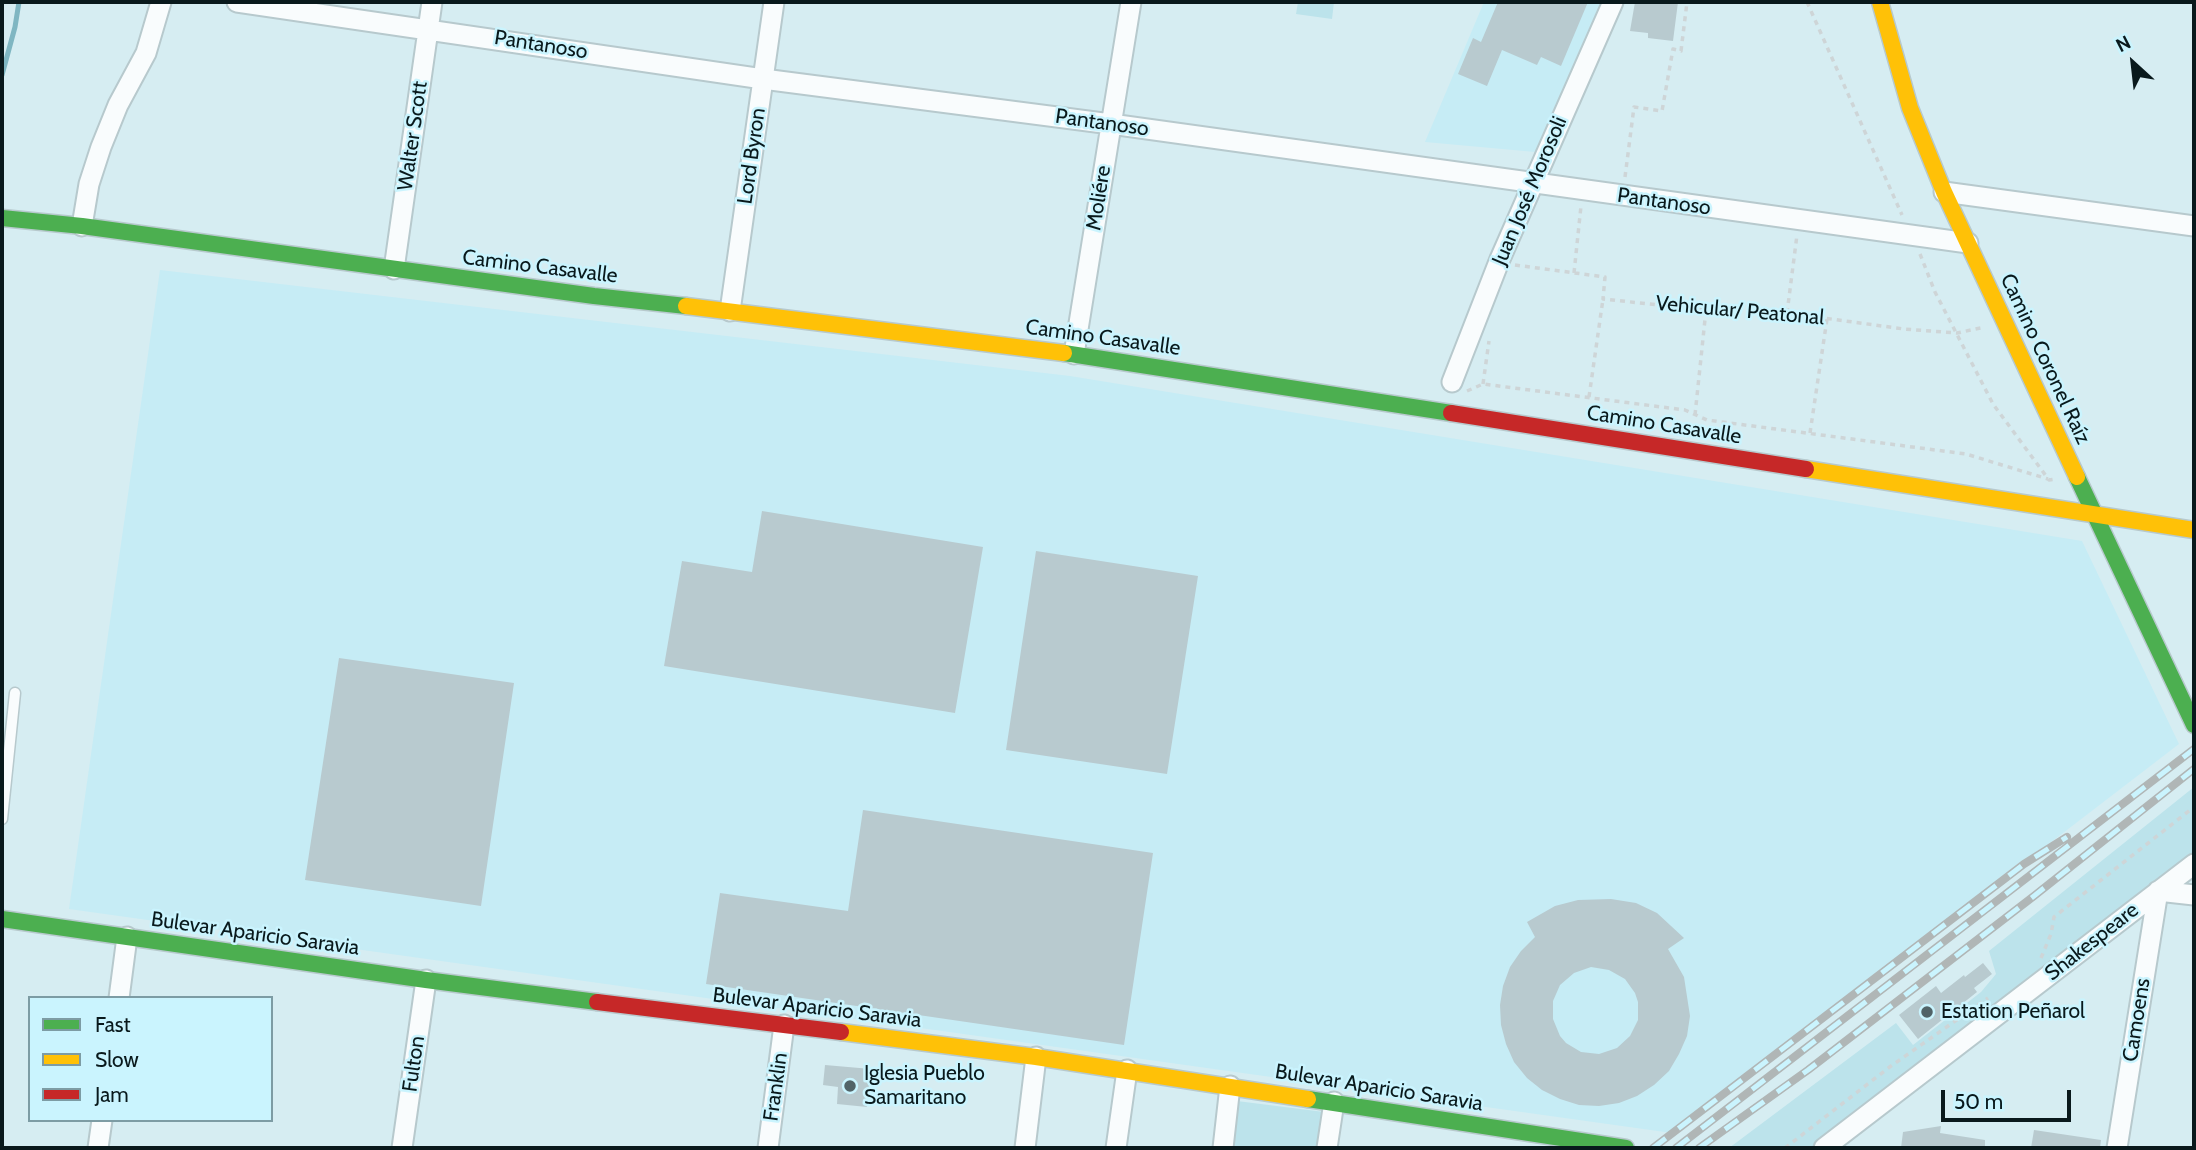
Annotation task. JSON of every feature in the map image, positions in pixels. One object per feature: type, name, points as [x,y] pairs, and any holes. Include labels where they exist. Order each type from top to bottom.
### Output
[{"type":"street","points":[[82,226],[89,184],[100,147],[146,53],[161,2]]},
{"type":"street","name":"Pantanoso","points":[[237,2],[763,79],[1111,124],[1968,243]]},
{"type":"street","name":"Walter Scott","points":[[394,269],[432,2]]},
{"type":"street","name":"Lord Byron","points":[[730,311],[774,2]]},
{"type":"street","name":"Moliére","points":[[1074,354],[1131,2]]},
{"type":"street","name":"Juan José Morosoli","points":[[1457,388],[1500,259],[1613,2]]},
{"type":"street","name":"Camino Coronel Raíz","points":[[1880,2],[1910,108],[1944,192],[2194,725]]},
{"type":"street","points":[[1944,192],[2194,226]]},
{"type":"street","name":"Camino Casavalle","points":[[2,218],[82,226],[594,296],[1074,354],[2194,530]]},
{"type":"street","name":"Shakespeare","points":[[1824,1148],[2194,864]]},
{"type":"street","points":[[2158,891],[2194,895]]},
{"type":"street","name":"Camoens","points":[[2117,1148],[2158,891]]},
{"type":"street","name":"Bulevar Aparicio Saravia","points":[[2,919],[426,980],[1036,1057],[1626,1148]]},
{"type":"street","points":[[119,996],[127,937]]},
{"type":"street","name":"Fulton","points":[[402,1148],[426,980]]},
{"type":"street","name":"Franklin","points":[[768,1148],[784,1025]]},
{"type":"street","points":[[1026,1148],[1036,1057]]},
{"type":"street","points":[[1116,1148],[1127,1070]]},
{"type":"street","points":[[1223,1148],[1230,1086]]},
{"type":"street","points":[[1327,1148],[1334,1102]]},
{"type":"street","points":[[98,1148],[102,1122]]},
{"type":"lane","points":[[2,819],[15,693]]},
{"type":"path","points":[[1622,196],[1634,107],[1662,111],[1673,49],[1681,51],[1687,2]]},
{"type":"path","points":[[1574,273],[1583,190]]},
{"type":"path","points":[[1787,313],[1799,221]]},
{"type":"path","points":[[1500,259],[1521,267],[1605,277],[1589,397]]},
{"type":"path","name":"Vehicular/ Peatonal","points":[[1603,299],[1706,310],[1709,306],[1787,313],[1905,329],[1957,333],[2004,320]]},
{"type":"path","points":[[1695,415],[1706,310]]},
{"type":"path","points":[[1810,433],[1827,318]]},
{"type":"path","points":[[1457,388],[1483,384],[1685,410],[1707,421],[1966,454],[2048,479]]},
{"type":"path","points":[[2040,959],[2051,934],[2054,917],[2194,807]]},
{"type":"path","points":[[1785,1148],[1891,1066],[1990,997]]},
{"type":"shaded area","points":[[1298,2],[1334,2],[1332,19],[1296,14]]},
{"type":"shaded area","points":[[1484,2],[1601,2],[1535,152],[1425,142]]},
{"type":"shaded area","points":[[160,270],[1070,376],[2082,541],[2179,744],[1672,1133],[69,909]]},
{"type":"shaded area","points":[[2194,787],[2194,856],[1814,1148],[1729,1148],[1896,1023],[1913,1045],[1981,992],[1996,974],[1989,951]]},
{"type":"shaded area","points":[[1237,1101],[1324,1112],[1321,1148],[1230,1148]]},
{"type":"building","points":[[1498,2],[1588,2],[1561,66],[1541,57],[1537,65],[1502,50],[1487,86],[1458,74],[1473,38],[1481,42]]},
{"type":"building","points":[[1635,2],[1678,2],[1673,41],[1648,38],[1648,33],[1630,31]]},
{"type":"building","points":[[762,511],[983,547],[955,713],[664,666],[682,561],[752,572]]},
{"type":"building","points":[[1036,551],[1198,576],[1167,774],[1006,750]]},
{"type":"building","points":[[339,658],[514,683],[481,906],[305,880]]},
{"type":"building","points":[[863,810],[1153,853],[1124,1045],[706,984],[720,893],[848,911]]},
{"type":"building","points":[[1611,899],[1636,903],[1657,913],[1684,938],[1668,949],[1684,977],[1690,1016],[1687,1036],[1669,1071],[1637,1096],[1619,1103],[1579,1105],[1542,1090],[1527,1078],[1514,1062],[1501,1025],[1500,1005],[1510,967],[1535,937],[1527,922],[1555,906],[1578,900]],"holes":[[[1591,967],[1609,970],[1625,979],[1635,993],[1638,1020],[1630,1036],[1617,1048],[1599,1054],[1581,1052],[1560,1036],[1553,1019],[1553,1001],[1560,985],[1574,973]]]},
{"type":"building","name":"Estation Peñarol","points":[[1983,963],[1992,974],[1974,988],[1977,992],[1918,1039],[1899,1015],[1936,986],[1941,993]]},
{"type":"building","name":"Iglesia Pueblo Samaritano","points":[[825,1065],[871,1069],[867,1107],[837,1104],[838,1087],[823,1085]]},
{"type":"building","points":[[1941,1126],[1940,1133],[1985,1140],[1985,1148],[1901,1148],[1903,1132]]},
{"type":"building","points":[[2034,1130],[2101,1140],[2100,1148],[2031,1148]]},
{"type":"waterway","points":[[2,75],[19,2]]},
{"type":"railway","points":[[1676,1148],[2194,749]]},
{"type":"railway","points":[[1699,1148],[1808,1070],[2194,769]]},
{"type":"railway","points":[[1653,1148],[2024,864],[2067,837]]},
{"type":"traffic: fast","points":[[2,218],[82,226],[594,296],[686,306]]},
{"type":"traffic: fast","points":[[1064,353],[1451,413]]},
{"type":"traffic: fast","points":[[2077,477],[2194,725]]},
{"type":"traffic: fast","points":[[2,919],[597,1002]]},
{"type":"traffic: fast","points":[[1308,1099],[1626,1148]]},
{"type":"traffic: slow","points":[[1880,2],[1910,108],[1944,192],[2077,477]]},
{"type":"traffic: slow","points":[[686,306],[1064,353]]},
{"type":"traffic: slow","points":[[1806,469],[2194,530]]},
{"type":"traffic: slow","points":[[841,1032],[1036,1057],[1308,1099]]},
{"type":"traffic: jam","points":[[1451,413],[1806,469]]},
{"type":"traffic: jam","points":[[597,1002],[841,1032]]},
{"type":"place","name":"Estation Peñarol","points":[[1927,1012]]},
{"type":"place","name":"Iglesia Pueblo Samaritano","points":[[850,1086]]}]
